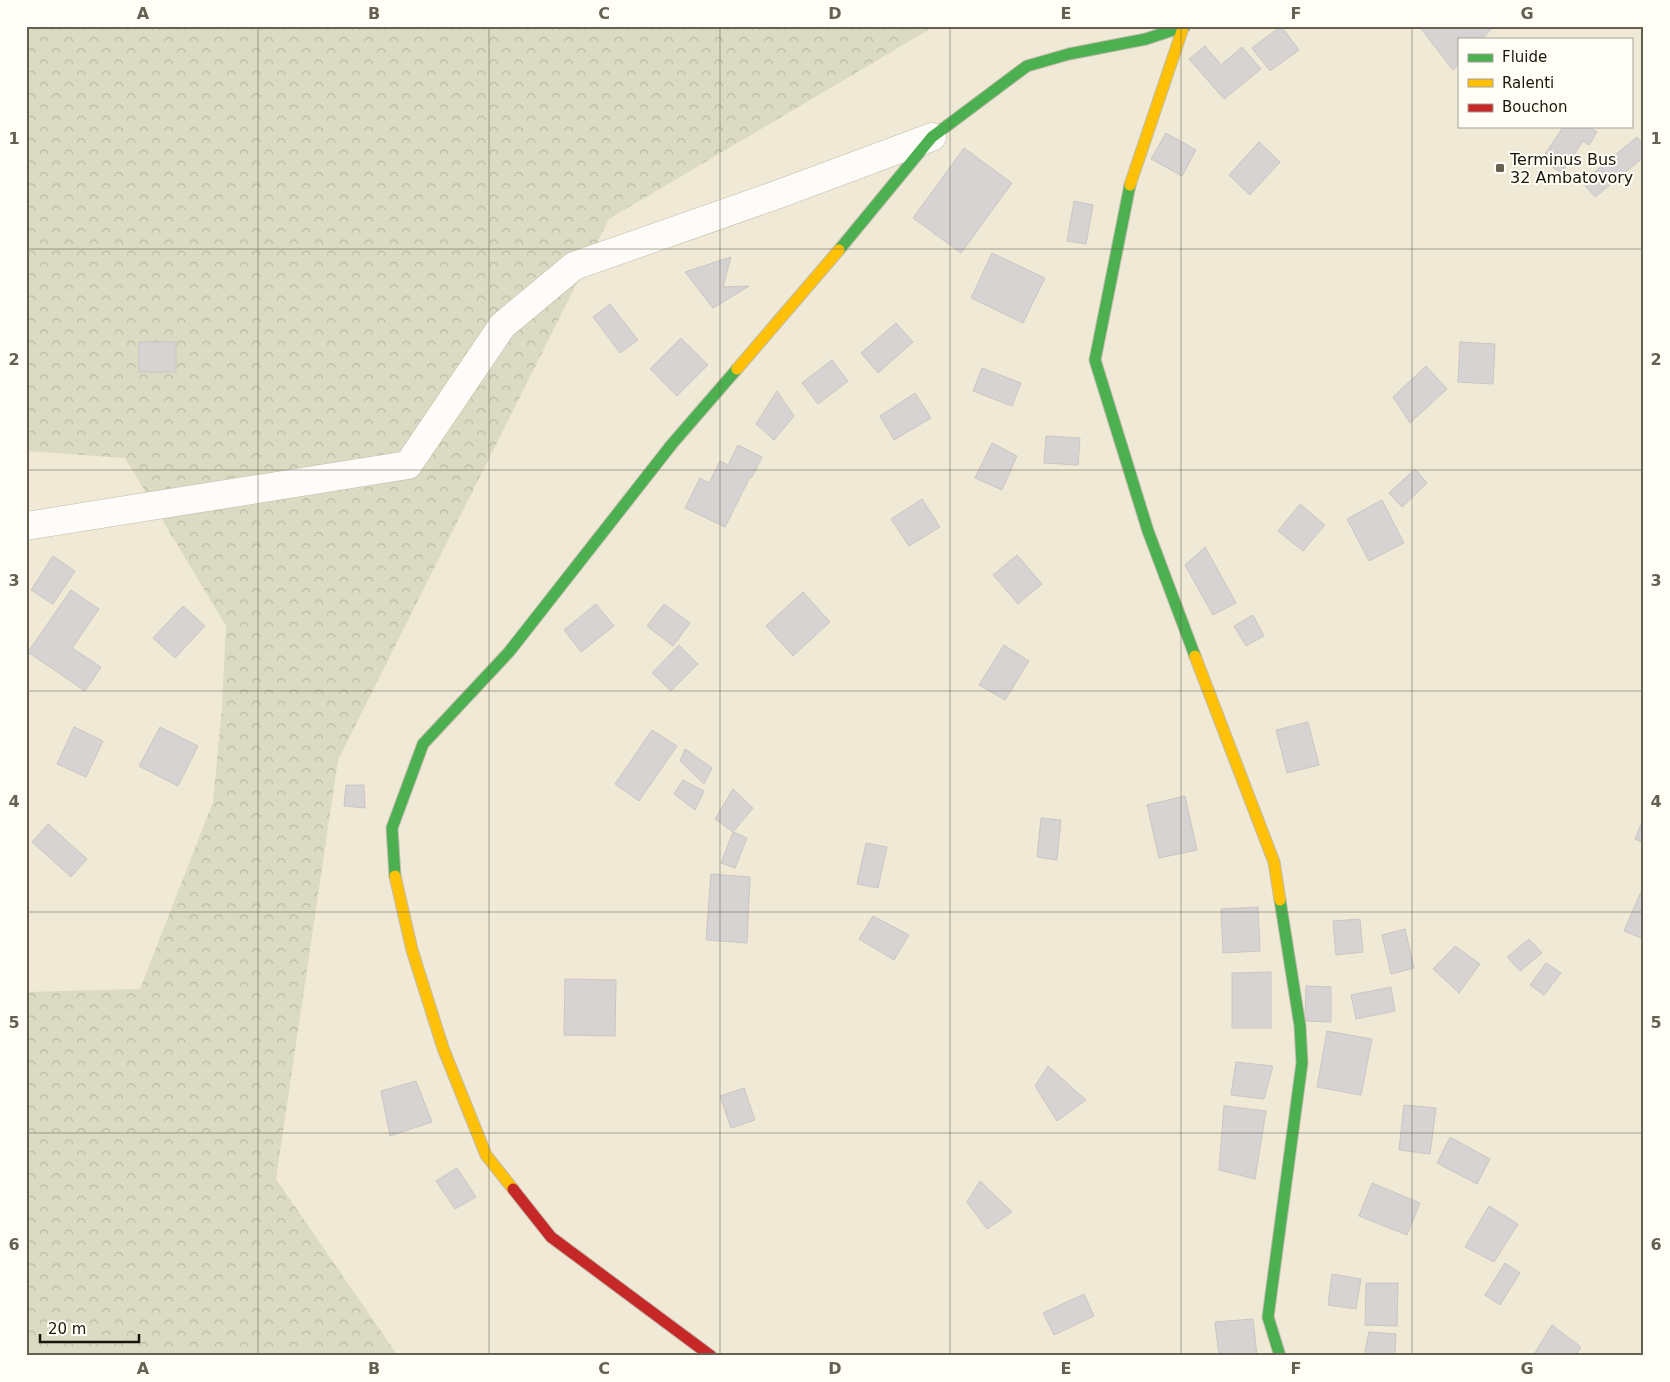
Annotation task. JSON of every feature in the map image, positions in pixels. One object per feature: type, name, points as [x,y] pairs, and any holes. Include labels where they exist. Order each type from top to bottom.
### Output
[{"type":"street","points":[[711,1356],[551,1237],[486,1155],[443,1048],[412,950],[394,877],[392,828],[423,744],[509,652],[672,444],[824,269],[932,137],[1027,66],[1070,54],[1146,39],[1184,27]]},
{"type":"street","points":[[1184,27],[1131,181],[1095,360],[1148,531],[1274,862],[1300,1026],[1302,1063],[1268,1317],[1280,1356]]},
{"type":"street","points":[[26,526],[408,466],[502,326],[574,266],[779,194],[932,137]]},
{"type":"green space","points":[[26,26],[935,26],[609,219],[338,760],[276,1179],[398,1356],[26,1356],[26,992],[140,989],[213,802],[222,707],[226,626],[125,458],[26,451]]},
{"type":"building","points":[[1281,26],[1299,50],[1270,71],[1252,48]]},
{"type":"building","points":[[1419,26],[1494,26],[1483,38],[1458,38],[1458,65],[1453,70]]},
{"type":"building","points":[[1205,46],[1221,65],[1242,47],[1261,69],[1224,99],[1189,59]]},
{"type":"building","points":[[1563,128],[1591,128],[1597,132],[1589,145],[1583,141],[1562,173],[1541,160]]},
{"type":"building","points":[[1166,133],[1196,150],[1182,176],[1151,159]]},
{"type":"building","points":[[1637,137],[1644,145],[1644,157],[1595,197],[1582,182]]},
{"type":"building","points":[[1259,142],[1280,162],[1250,195],[1229,175]]},
{"type":"building","points":[[964,148],[1012,183],[961,253],[913,218]]},
{"type":"building","points":[[1074,201],[1093,205],[1086,244],[1067,241]]},
{"type":"building","points":[[992,253],[1045,278],[1023,323],[971,298]]},
{"type":"building","points":[[731,257],[723,287],[749,286],[713,308],[685,272]]},
{"type":"building","points":[[610,304],[638,340],[620,353],[593,317]]},
{"type":"building","points":[[896,323],[913,342],[878,373],[861,353]]},
{"type":"building","points":[[681,338],[708,365],[677,396],[650,369]]},
{"type":"building","points":[[139,342],[176,342],[176,372],[139,372]]},
{"type":"building","points":[[1460,342],[1495,344],[1493,384],[1458,382]]},
{"type":"building","points":[[832,360],[848,381],[818,404],[802,383]]},
{"type":"building","points":[[1426,366],[1447,389],[1410,423],[1393,397]]},
{"type":"building","points":[[982,368],[1021,383],[1012,406],[973,391]]},
{"type":"building","points":[[777,391],[794,416],[774,440],[756,424]]},
{"type":"building","points":[[915,393],[931,418],[894,440],[880,416]]},
{"type":"building","points":[[1046,436],[1080,438],[1078,465],[1044,463]]},
{"type":"building","points":[[992,443],[1017,456],[1002,490],[975,478]]},
{"type":"building","points":[[738,445],[762,457],[725,527],[685,508],[700,478],[709,483],[720,461],[728,465]]},
{"type":"building","points":[[1415,469],[1427,483],[1402,507],[1389,493]]},
{"type":"building","points":[[922,499],[940,527],[909,546],[891,519]]},
{"type":"building","points":[[1382,500],[1404,543],[1369,561],[1347,519]]},
{"type":"building","points":[[1300,504],[1325,525],[1303,551],[1278,531]]},
{"type":"building","points":[[1205,547],[1236,603],[1213,615],[1185,565]]},
{"type":"building","points":[[1017,555],[1042,584],[1018,604],[993,575]]},
{"type":"building","points":[[53,556],[75,571],[53,604],[31,590]]},
{"type":"building","points":[[71,590],[99,609],[72,648],[101,667],[85,691],[28,652]]},
{"type":"building","points":[[803,592],[830,622],[793,656],[766,626]]},
{"type":"building","points":[[596,604],[614,626],[581,652],[564,630]]},
{"type":"building","points":[[664,604],[690,623],[673,646],[647,626]]},
{"type":"building","points":[[183,606],[205,626],[175,658],[153,638]]},
{"type":"building","points":[[1253,615],[1264,636],[1246,646],[1234,626]]},
{"type":"building","points":[[679,645],[698,664],[671,691],[652,673]]},
{"type":"building","points":[[1004,645],[1029,661],[1005,700],[979,685]]},
{"type":"building","points":[[1308,722],[1319,765],[1287,773],[1276,730]]},
{"type":"building","points":[[74,727],[103,741],[86,777],[57,764]]},
{"type":"building","points":[[160,727],[198,746],[178,786],[139,766]]},
{"type":"building","points":[[652,730],[677,746],[639,801],[615,784]]},
{"type":"building","points":[[685,749],[712,768],[704,784],[680,761]]},
{"type":"building","points":[[683,780],[704,791],[695,810],[674,794]]},
{"type":"building","points":[[346,785],[364,785],[365,808],[344,806]]},
{"type":"building","points":[[733,789],[753,808],[733,832],[715,819]]},
{"type":"building","points":[[1185,796],[1197,850],[1159,858],[1147,805]]},
{"type":"building","points":[[1644,817],[1644,843],[1635,839]]},
{"type":"building","points":[[1041,818],[1061,820],[1057,860],[1037,857]]},
{"type":"building","points":[[48,824],[87,859],[71,877],[32,842]]},
{"type":"building","points":[[733,832],[747,838],[735,868],[721,863]]},
{"type":"building","points":[[866,843],[887,847],[878,888],[857,884]]},
{"type":"building","points":[[711,874],[750,877],[747,943],[706,940]]},
{"type":"building","points":[[1644,885],[1644,939],[1624,931]]},
{"type":"building","points":[[1258,907],[1260,951],[1223,953],[1221,909]]},
{"type":"building","points":[[873,916],[909,935],[894,960],[859,939]]},
{"type":"building","points":[[1360,919],[1363,952],[1336,955],[1333,921]]},
{"type":"building","points":[[1405,929],[1414,968],[1391,974],[1382,935]]},
{"type":"building","points":[[1529,939],[1542,953],[1520,971],[1507,957]]},
{"type":"building","points":[[1455,946],[1480,964],[1459,993],[1433,969]]},
{"type":"building","points":[[1546,963],[1561,973],[1544,995],[1530,985]]},
{"type":"building","points":[[1271,972],[1271,1028],[1232,1028],[1232,973]]},
{"type":"building","points":[[565,979],[616,980],[615,1036],[564,1035]]},
{"type":"building","points":[[1306,986],[1331,987],[1331,1022],[1305,1021]]},
{"type":"building","points":[[1391,987],[1395,1011],[1356,1019],[1351,995]]},
{"type":"building","points":[[1327,1031],[1372,1039],[1361,1095],[1317,1087]]},
{"type":"building","points":[[1236,1062],[1273,1066],[1264,1099],[1231,1095]]},
{"type":"building","points":[[1048,1066],[1086,1100],[1057,1121],[1035,1086]]},
{"type":"building","points":[[416,1081],[432,1122],[390,1136],[381,1091]]},
{"type":"building","points":[[744,1088],[755,1120],[731,1128],[720,1096]]},
{"type":"building","points":[[1404,1105],[1436,1108],[1430,1154],[1399,1150]]},
{"type":"building","points":[[1224,1106],[1266,1111],[1255,1179],[1219,1170]]},
{"type":"building","points":[[1450,1137],[1490,1159],[1477,1184],[1437,1163]]},
{"type":"building","points":[[457,1168],[476,1197],[455,1209],[436,1181]]},
{"type":"building","points":[[980,1181],[1012,1212],[987,1229],[967,1202]]},
{"type":"building","points":[[1372,1183],[1420,1203],[1407,1235],[1359,1216]]},
{"type":"building","points":[[1489,1206],[1518,1224],[1494,1262],[1465,1247]]},
{"type":"building","points":[[1505,1263],[1520,1273],[1500,1305],[1485,1295]]},
{"type":"building","points":[[1332,1274],[1361,1279],[1356,1309],[1328,1305]]},
{"type":"building","points":[[1366,1283],[1398,1283],[1397,1326],[1365,1325]]},
{"type":"building","points":[[1084,1294],[1094,1316],[1054,1335],[1043,1313]]},
{"type":"building","points":[[1253,1319],[1257,1356],[1219,1356],[1215,1322]]},
{"type":"building","points":[[1552,1325],[1581,1347],[1575,1356],[1533,1356]]},
{"type":"building","points":[[1369,1332],[1396,1334],[1395,1356],[1364,1356]]},
{"type":"traffic: fast","points":[[839,250],[932,137],[1027,66],[1069,54],[1146,39],[1185,26]]},
{"type":"traffic: fast","points":[[1130,185],[1095,360],[1148,531],[1195,656]]},
{"type":"traffic: fast","points":[[395,876],[392,828],[423,744],[509,652],[672,444],[737,369]]},
{"type":"traffic: fast","points":[[1280,900],[1300,1026],[1302,1063],[1268,1317],[1280,1356]]},
{"type":"traffic: slow","points":[[1130,185],[1183,28]]},
{"type":"traffic: slow","points":[[737,369],[839,250]]},
{"type":"traffic: slow","points":[[1195,656],[1274,862],[1280,900]]},
{"type":"traffic: slow","points":[[395,876],[412,950],[443,1048],[486,1155],[513,1189]]},
{"type":"traffic: jam","points":[[513,1189],[551,1237],[711,1356]]},
{"type":"place","name":"Terminus Bus 32 Ambatovory","points":[[1500,168]]}]
